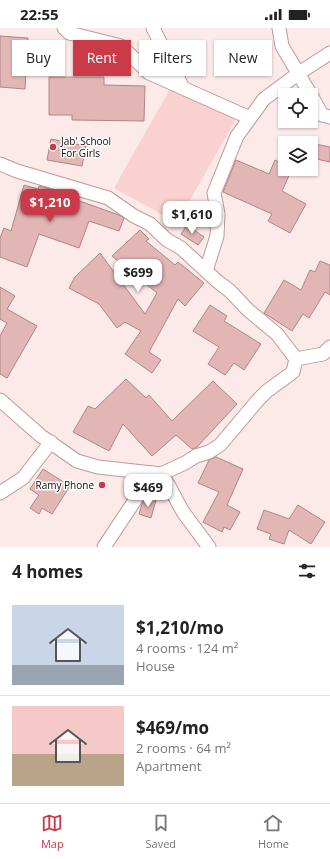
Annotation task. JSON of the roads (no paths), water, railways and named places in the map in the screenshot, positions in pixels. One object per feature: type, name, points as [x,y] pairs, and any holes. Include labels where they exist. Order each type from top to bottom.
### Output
[{"type":"street","points":[[64,28],[69,33],[121,46],[149,73],[250,118]]},
{"type":"street","points":[[154,28],[183,88]]},
{"type":"street","points":[[279,28],[282,46],[307,88]]},
{"type":"street","points":[[206,271],[217,236],[218,214],[214,194],[237,136],[264,99],[299,73],[330,53]]},
{"type":"street","points":[[318,108],[322,115],[330,117]]},
{"type":"street","points":[[0,164],[17,171],[108,198],[134,216],[150,224],[167,240],[182,248],[230,291],[248,310],[277,334],[296,359]]},
{"type":"street","points":[[296,359],[328,354]]},
{"type":"street","points":[[0,400],[41,436],[77,461],[98,467],[157,474],[185,463],[196,456],[209,452],[220,445],[258,400],[293,372],[296,359]]},
{"type":"street","points":[[0,493],[23,478],[51,442]]},
{"type":"street","points":[[104,547],[157,474]]},
{"type":"street","points":[[157,474],[169,486],[182,512],[209,547]]},
{"type":"place","name":"Jab' School For Girls","points":[[53,147]]},
{"type":"place","name":"Ramy Phone","points":[[102,485]]}]
